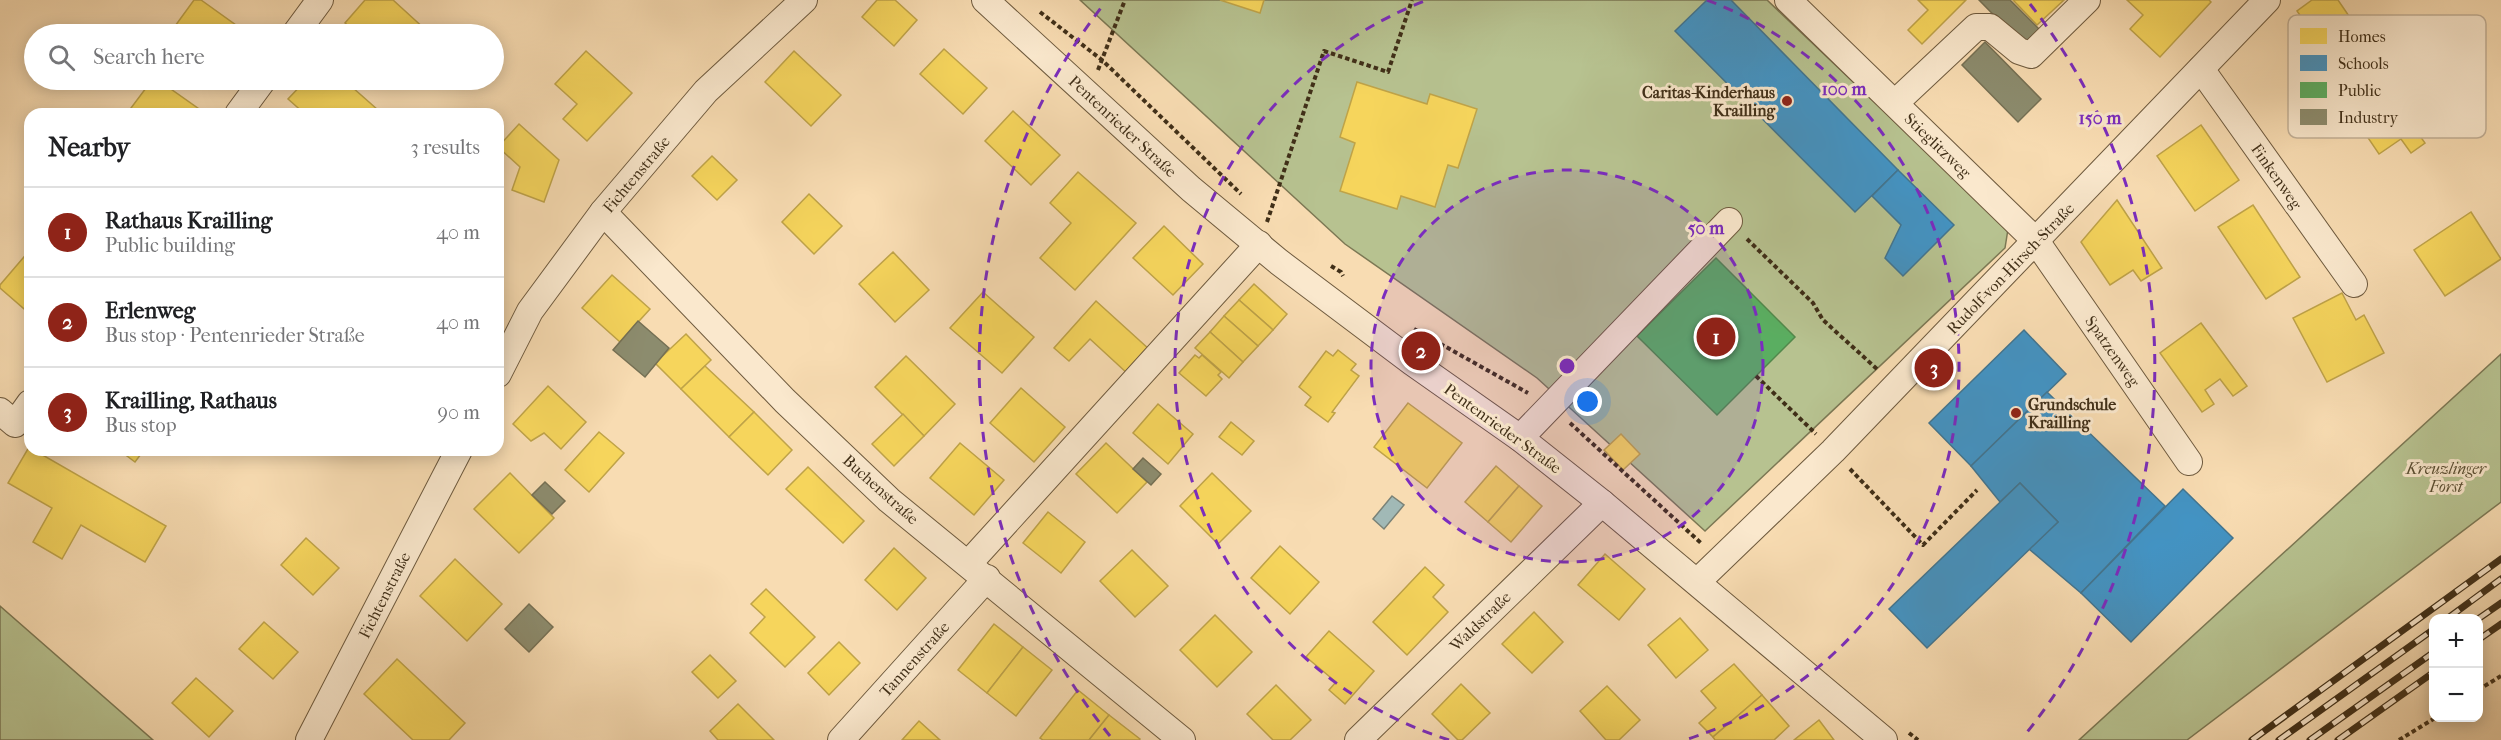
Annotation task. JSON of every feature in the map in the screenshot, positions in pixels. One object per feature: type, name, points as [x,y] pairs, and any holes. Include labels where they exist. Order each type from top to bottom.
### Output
[{"type":"street","points":[[302,24],[320,0]]},
{"type":"street","name":"Fichtenstraße","points":[[504,362],[530,311],[603,212],[706,91],[804,0]]},
{"type":"street","name":"Pentenrieder Straße","points":[[985,0],[1191,189],[1268,235],[1279,262],[1412,362],[1520,438],[1602,503],[1884,740]]},
{"type":"street","name":"Stieglitzweg","points":[[1788,0],[2036,241]]},
{"type":"street","points":[[1895,103],[1976,27],[1990,27],[2019,51],[2031,56],[2087,0]]},
{"type":"street","name":"Rudolf-von-Hirsch-Straße","points":[[1697,582],[1833,451],[2267,0]]},
{"type":"street","name":"Finkenweg","points":[[2201,69],[2354,284]]},
{"type":"street","points":[[242,108],[255,90]]},
{"type":"street","name":"Buchenstraße","points":[[603,212],[785,401],[889,500],[1182,740]]},
{"type":"street","points":[[1520,438],[1729,221]]},
{"type":"street","name":"Tannenstraße","points":[[841,740],[978,571],[1268,235]]},
{"type":"street","name":"Spatzenweg","points":[[2036,241],[2189,462]]},
{"type":"street","points":[[8,417],[24,407]]},
{"type":"street","name":"Fichtenstraße","points":[[309,740],[456,456]]},
{"type":"street","name":"Waldstraße","points":[[1358,740],[1602,503]]},
{"type":"path","points":[[1086,92],[1102,60],[1125,0]]},
{"type":"path","points":[[1268,235],[1268,220],[1324,51],[1388,72],[1412,0]]},
{"type":"path","points":[[1032,7],[1102,60],[1243,196]]},
{"type":"path","points":[[1260,212],[1268,220],[1268,235]]},
{"type":"path","points":[[1729,221],[1813,303],[1823,320],[1894,387]]},
{"type":"path","points":[[1325,262],[1341,272],[1346,282]]},
{"type":"path","points":[[1410,327],[1551,406],[1707,550]]},
{"type":"path","points":[[1756,376],[1806,425]]},
{"type":"path","points":[[1833,451],[1923,545],[1977,490]]},
{"type":"path","points":[[2483,687],[2501,676]]},
{"type":"path","points":[[2399,740],[2429,721]]},
{"type":"green space","points":[[1080,0],[1767,0],[2008,229],[2005,248],[1705,531],[1537,378],[1345,244]]},
{"type":"green space","name":"Kreuzlinger Forst","points":[[2501,354],[2501,502],[2187,740],[2079,740]]},
{"type":"green space","points":[[0,606],[153,740],[0,740]]},
{"type":"water","points":[[1392,496],[1404,505],[1384,529],[1373,519]]},
{"type":"building: Homes","points":[[194,0],[201,0],[234,24],[177,24]]},
{"type":"building: Homes","points":[[365,0],[393,0],[419,24],[346,24]]},
{"type":"building: Homes","points":[[877,0],[895,0],[917,20],[894,46],[862,17]]},
{"type":"building: Homes","points":[[1220,0],[1264,0],[1260,13]]},
{"type":"building: Homes","points":[[1918,0],[1966,0],[1922,44],[1908,30],[1928,10]]},
{"type":"building: Homes","points":[[2013,0],[2064,0],[2037,25]]},
{"type":"building: Homes","points":[[2127,0],[2209,0],[2211,2],[2160,57],[2130,29],[2143,15]]},
{"type":"building: Homes","points":[[2312,0],[2338,0],[2348,15],[2300,15],[2297,11]]},
{"type":"building: Homes","points":[[944,49],[987,88],[963,114],[920,74]]},
{"type":"building: Homes","points":[[586,51],[632,93],[587,141],[563,119],[577,104],[555,84]]},
{"type":"building: Homes","points":[[794,51],[841,95],[811,126],[765,82]]},
{"type":"building: Homes","points":[[1357,82],[1427,104],[1430,94],[1477,109],[1458,168],[1448,165],[1435,207],[1401,196],[1397,209],[1340,191],[1355,143],[1340,137]]},
{"type":"building: Homes","points":[[144,90],[172,90],[198,108],[131,108]]},
{"type":"building: Homes","points":[[297,90],[355,90],[376,108],[298,108],[288,99]]},
{"type":"building: Homes","points":[[1013,111],[1060,155],[1031,185],[985,141]]},
{"type":"building: Homes","points":[[519,124],[559,160],[544,202],[512,190],[520,167],[504,152],[504,140]]},
{"type":"building: Homes","points":[[2201,125],[2239,180],[2195,211],[2157,156]]},
{"type":"building: Homes","points":[[2368,138],[2421,138],[2425,143],[2411,153],[2401,139],[2379,154]]},
{"type":"building: Homes","points":[[712,156],[737,180],[717,200],[692,176]]},
{"type":"building: Homes","points":[[1078,172],[1136,223],[1075,290],[1040,258],[1071,223],[1050,203]]},
{"type":"building: Homes","points":[[809,194],[842,226],[814,254],[782,222]]},
{"type":"building: Homes","points":[[2117,200],[2162,268],[2141,281],[2133,270],[2110,285],[2081,242]]},
{"type":"building: Homes","points":[[2253,205],[2300,277],[2266,299],[2218,227]]},
{"type":"building: Homes","points":[[2471,212],[2501,259],[2445,296],[2414,250]]},
{"type":"building: Homes","points":[[1164,226],[1203,264],[1173,295],[1133,258]]},
{"type":"building: Homes","points":[[893,252],[929,290],[895,322],[859,284]]},
{"type":"building: Homes","points":[[24,257],[24,309],[0,288],[0,285]]},
{"type":"building: Homes","points":[[612,275],[650,309],[620,342],[582,308]]},
{"type":"building: Homes","points":[[1254,284],[1287,314],[1273,330],[1239,300]]},
{"type":"building: Homes","points":[[983,292],[1034,337],[1002,373],[950,328]]},
{"type":"building: Homes","points":[[2342,293],[2356,320],[2364,315],[2384,353],[2327,382],[2293,318]]},
{"type":"building: Homes","points":[[1239,300],[1273,330],[1258,346],[1224,316]]},
{"type":"building: Homes","points":[[1096,301],[1150,350],[1128,374],[1090,339],[1069,361],[1054,348]]},
{"type":"building: Homes","points":[[1224,316],[1258,346],[1243,362],[1210,332]]},
{"type":"building: Homes","points":[[2201,323],[2247,386],[2233,396],[2220,379],[2205,390],[2214,404],[2202,412],[2160,353]]},
{"type":"building: Homes","points":[[1210,332],[1243,362],[1229,378],[1195,348]]},
{"type":"building: Homes","points":[[686,334],[711,360],[681,389],[655,363]]},
{"type":"building: Homes","points":[[1338,350],[1356,364],[1351,370],[1359,376],[1332,412],[1335,413],[1328,422],[1305,405],[1311,397],[1299,387],[1326,351],[1333,356]]},
{"type":"building: Homes","points":[[1195,355],[1199,358],[1202,355],[1221,372],[1218,375],[1222,379],[1206,396],[1179,373]]},
{"type":"building: Homes","points":[[906,356],[955,404],[924,436],[875,387]]},
{"type":"building: Homes","points":[[705,366],[754,412],[729,437],[681,389]]},
{"type":"building: Homes","points":[[548,386],[586,422],[561,449],[544,433],[531,441],[513,424]]},
{"type":"building: Homes","points":[[1021,388],[1065,427],[1034,462],[990,423]]},
{"type":"building: Homes","points":[[1408,403],[1462,443],[1427,488],[1374,447]]},
{"type":"building: Homes","points":[[1158,404],[1193,434],[1168,464],[1133,433]]},
{"type":"building: Homes","points":[[754,412],[792,450],[768,475],[729,437]]},
{"type":"building: Homes","points":[[903,414],[924,436],[894,466],[872,444]]},
{"type":"building: Homes","points":[[1231,422],[1254,441],[1242,455],[1219,437]]},
{"type":"building: Homes","points":[[599,432],[624,453],[589,492],[565,470]]},
{"type":"building: Homes","points":[[1621,434],[1640,454],[1623,470],[1604,450]]},
{"type":"building: Homes","points":[[960,443],[1004,480],[974,515],[930,478]]},
{"type":"building: Homes","points":[[1106,443],[1147,482],[1117,513],[1076,474]]},
{"type":"building: Homes","points":[[24,456],[44,456],[166,526],[145,562],[81,525],[62,559],[33,542],[52,508],[8,483]]},
{"type":"building: Homes","points":[[127,456],[140,456],[135,462]]},
{"type":"building: Homes","points":[[1496,466],[1519,486],[1488,522],[1465,502]]},
{"type":"building: Homes","points":[[808,467],[864,521],[843,543],[786,489]]},
{"type":"building: Homes","points":[[510,473],[554,518],[519,553],[474,509]]},
{"type":"building: Homes","points":[[1212,473],[1251,511],[1218,544],[1180,506]]},
{"type":"building: Homes","points":[[1519,486],[1542,506],[1511,542],[1488,522]]},
{"type":"building: Homes","points":[[1048,512],[1085,542],[1061,573],[1023,543]]},
{"type":"building: Homes","points":[[306,538],[339,568],[313,595],[281,565]]},
{"type":"building: Homes","points":[[1280,546],[1319,582],[1290,614],[1251,578]]},
{"type":"building: Homes","points":[[894,548],[926,578],[897,610],[865,580]]},
{"type":"building: Homes","points":[[1132,550],[1168,586],[1135,617],[1100,581]]},
{"type":"building: Homes","points":[[1605,554],[1645,589],[1619,620],[1578,585]]},
{"type":"building: Homes","points":[[455,559],[502,604],[467,641],[420,596]]},
{"type":"building: Homes","points":[[1425,567],[1444,585],[1433,597],[1448,612],[1407,655],[1373,622]]},
{"type":"building: Homes","points":[[766,589],[815,637],[785,667],[750,633],[765,617],[751,604]]},
{"type":"building: Homes","points":[[1534,612],[1563,642],[1532,673],[1502,644]]},
{"type":"building: Homes","points":[[1215,615],[1252,652],[1217,687],[1180,650]]},
{"type":"building: Homes","points":[[1680,618],[1708,650],[1676,678],[1648,645]]},
{"type":"building: Homes","points":[[264,622],[298,652],[273,679],[239,649]]},
{"type":"building: Homes","points":[[994,624],[1023,647],[987,693],[958,670]]},
{"type":"building: Homes","points":[[1329,631],[1374,671],[1345,704],[1329,690],[1336,682],[1306,657]]},
{"type":"building: Homes","points":[[839,642],[860,663],[829,695],[808,673]]},
{"type":"building: Homes","points":[[1023,647],[1052,670],[1016,716],[987,693]]},
{"type":"building: Homes","points":[[710,655],[736,681],[718,698],[692,672]]},
{"type":"building: Homes","points":[[397,659],[465,723],[449,740],[413,740],[364,694]]},
{"type":"building: Homes","points":[[1734,664],[1762,695],[1713,737],[1699,723],[1716,708],[1701,691]]},
{"type":"building: Homes","points":[[196,678],[233,711],[209,737],[172,703]]},
{"type":"building: Homes","points":[[1461,684],[1490,713],[1462,740],[1458,740],[1432,714]]},
{"type":"building: Homes","points":[[1276,685],[1311,720],[1290,740],[1273,740],[1247,714]]},
{"type":"building: Homes","points":[[1607,686],[1640,720],[1619,740],[1606,740],[1580,711]]},
{"type":"building: Homes","points":[[1078,690],[1109,715],[1089,740],[1043,740],[1040,738]]},
{"type":"building: Homes","points":[[1762,695],[1789,726],[1774,740],[1715,740],[1713,737]]},
{"type":"building: Homes","points":[[738,704],[774,740],[718,740],[710,731]]},
{"type":"building: Homes","points":[[1109,715],[1140,739],[1089,740]]},
{"type":"building: Homes","points":[[1819,720],[1834,740],[1794,740]]},
{"type":"building: Homes","points":[[919,721],[940,740],[902,740]]},
{"type":"building: Schools","name":"Caritas-Kinderhaus Krailling","points":[[1707,0],[1731,0],[1898,170],[1855,212],[1675,31]]},
{"type":"building: Schools","points":[[1898,170],[1954,225],[1903,276],[1885,258],[1901,225],[1872,196]]},
{"type":"building: Schools","points":[[2024,330],[2066,374],[1971,466],[1929,423]]},
{"type":"building: Schools","points":[[2047,392],[2165,506],[2081,593],[2029,549],[2058,522],[2020,483],[2000,502],[1971,466]]},
{"type":"building: Schools","points":[[2020,483],[2058,522],[1927,648],[1889,609]]},
{"type":"building: Schools","points":[[2183,489],[2233,538],[2131,642],[2081,593]]},
{"type":"building: Public","points":[[1716,258],[1795,337],[1717,415],[1637,336]]},
{"type":"building: Industry","points":[[1979,0],[2010,0],[2042,32],[2026,48]]},
{"type":"building: Industry","points":[[1985,42],[2041,99],[2018,122],[1962,65]]},
{"type":"building: Industry","points":[[638,321],[669,348],[645,377],[613,350]]},
{"type":"building: Industry","points":[[1143,458],[1161,474],[1151,485],[1133,469]]},
{"type":"building: Industry","points":[[545,482],[565,501],[552,514],[532,495]]},
{"type":"building: Industry","points":[[529,604],[553,627],[529,652],[505,629]]},
{"type":"railway","points":[[2252,740],[2501,559]]},
{"type":"railway","points":[[2453,614],[2501,579]]},
{"type":"railway","points":[[2483,616],[2501,603]]},
{"type":"railway","points":[[2483,637],[2501,624]]},
{"type":"railway","points":[[2279,740],[2429,633]]},
{"type":"railway","points":[[2310,740],[2429,656]]},
{"type":"railway","points":[[2338,740],[2429,676]]},
{"type":"place","name":"Caritas-Kinderhaus Krailling","points":[[1787,101]]},
{"type":"place","name":"Rathaus Krailling","points":[[1716,337]]},
{"type":"place","name":"Erlenweg","points":[[1421,351]]},
{"type":"place","name":"Krailling, Rathaus","points":[[1934,368]]},
{"type":"place","name":"Grundschule Krailling","points":[[2016,413]]}]
